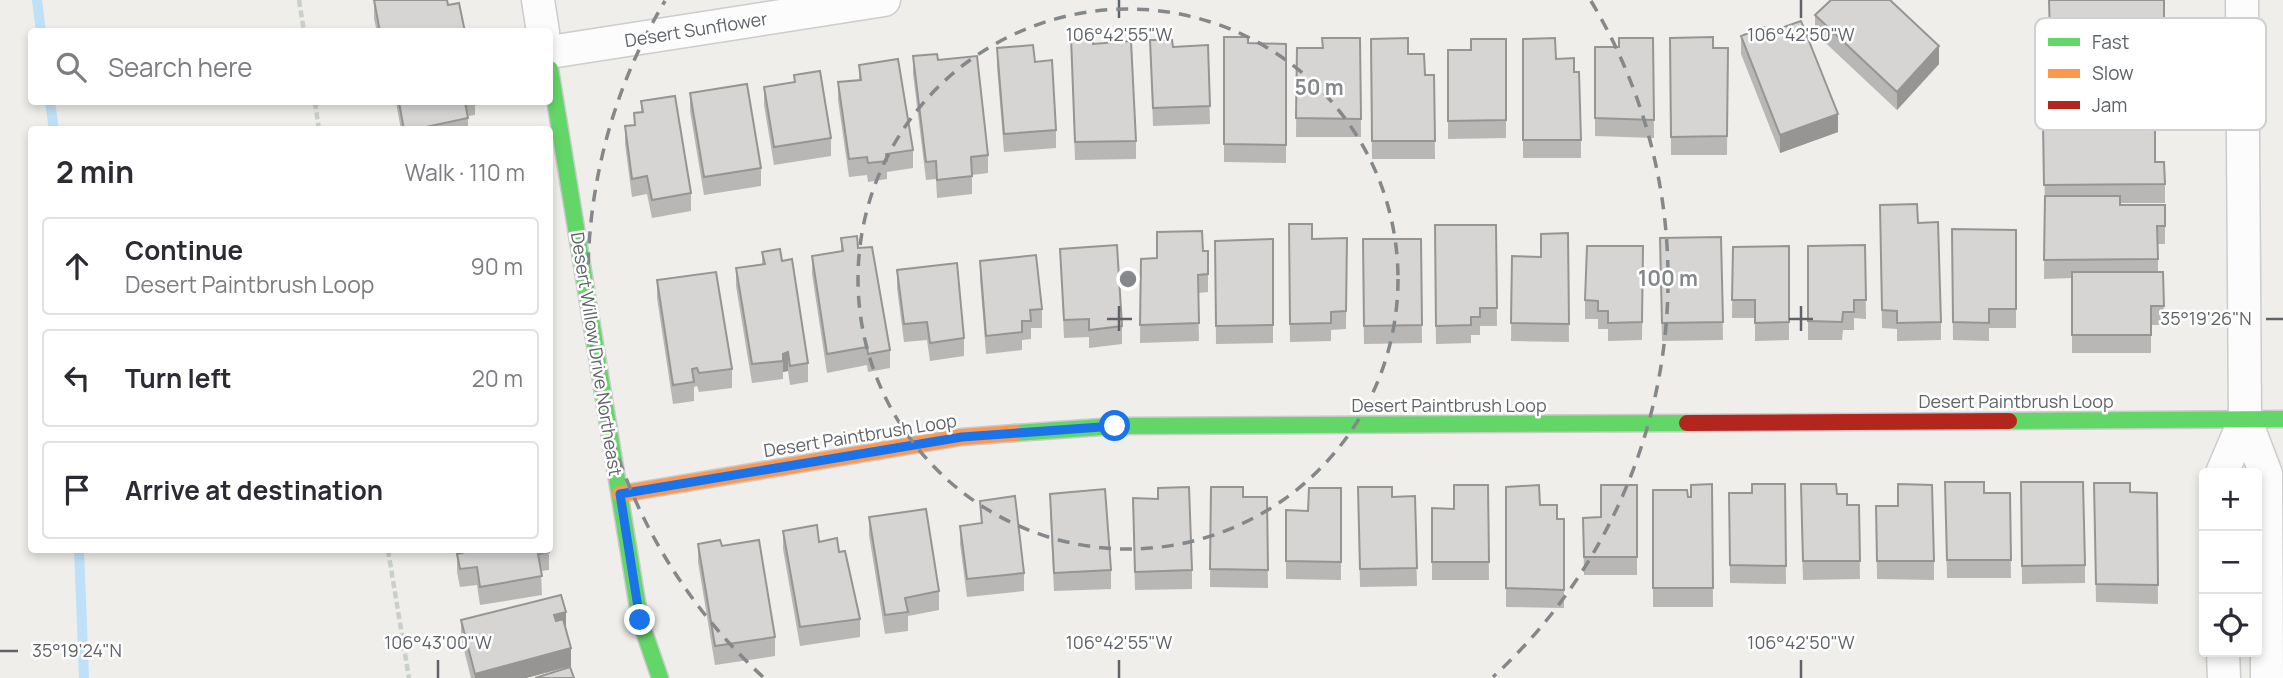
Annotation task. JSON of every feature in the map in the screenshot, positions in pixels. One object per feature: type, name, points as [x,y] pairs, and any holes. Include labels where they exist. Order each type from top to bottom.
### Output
[{"type":"street","points":[[538,0],[542,28]]},
{"type":"street","name":"Desert Sunflower","points":[[553,52],[884,0]]},
{"type":"street","points":[[2242,0],[2242,18]]},
{"type":"street","name":"Desert Willow Drive Northeast","points":[[553,87],[640,620],[660,678]]},
{"type":"street","points":[[2243,130],[2245,419],[2266,474],[2267,678]]},
{"type":"street","points":[[2224,468],[2245,419]]},
{"type":"street","name":"Desert Paintbrush Loop","points":[[620,494],[962,437],[1115,426],[2283,419]]},
{"type":"street","points":[[2223,657],[2224,678]]},
{"type":"path","points":[[299,0],[303,28]]},
{"type":"path","points":[[315,105],[318,126]]},
{"type":"path","points":[[388,553],[409,678]]},
{"type":"building","points":[[374,0],[447,0],[448,5],[459,3],[464,28],[379,28]]},
{"type":"building","points":[[1831,0],[1890,0],[1939,46],[1897,92],[1815,15]]},
{"type":"building","points":[[2049,0],[2164,0],[2164,18],[2049,18]]},
{"type":"building","points":[[1801,21],[1838,114],[1780,135],[1741,36],[1764,27],[1767,33]]},
{"type":"building","points":[[1071,37],[1093,37],[1093,44],[1131,41],[1136,141],[1075,142]]},
{"type":"building","points":[[1224,37],[1248,37],[1248,43],[1286,44],[1286,145],[1224,144]]},
{"type":"building","points":[[1713,37],[1713,48],[1728,48],[1727,136],[1671,137],[1670,38]]},
{"type":"building","points":[[1322,38],[1360,38],[1361,119],[1296,118],[1297,48],[1323,48]]},
{"type":"building","points":[[1408,38],[1408,54],[1424,54],[1425,75],[1434,75],[1435,141],[1372,141],[1371,39]]},
{"type":"building","points":[[1555,38],[1556,59],[1574,58],[1574,72],[1579,72],[1581,140],[1523,140],[1523,39]]},
{"type":"building","points":[[1619,38],[1653,38],[1654,120],[1595,118],[1595,47],[1619,47]]},
{"type":"building","points":[[1471,39],[1506,39],[1506,120],[1448,121],[1448,50],[1471,50]]},
{"type":"building","points":[[1150,40],[1172,40],[1173,47],[1208,45],[1210,106],[1153,108]]},
{"type":"building","points":[[1033,45],[1035,62],[1052,60],[1056,130],[1004,134],[997,48]]},
{"type":"building","points":[[937,54],[938,60],[977,56],[988,155],[971,157],[972,176],[937,180],[936,161],[926,162],[913,56]]},
{"type":"building","points":[[898,59],[913,150],[886,154],[887,161],[868,163],[867,157],[849,159],[838,82],[861,80],[859,65]]},
{"type":"building","points":[[820,71],[831,138],[774,147],[764,87],[795,82],[794,75]]},
{"type":"building","points":[[747,84],[761,168],[704,177],[690,93]]},
{"type":"building","points":[[675,96],[691,193],[652,200],[647,176],[632,179],[625,126],[635,125],[634,113],[643,112],[641,101]]},
{"type":"building","points":[[400,105],[466,105],[468,118],[431,126],[403,126]]},
{"type":"building","points":[[2043,130],[2155,130],[2155,162],[2164,162],[2165,184],[2044,185]]},
{"type":"building","points":[[2045,196],[2120,196],[2120,205],[2165,205],[2165,226],[2157,226],[2158,259],[2044,260]]},
{"type":"building","points":[[1917,204],[1918,223],[1938,222],[1941,322],[1897,323],[1897,311],[1882,310],[1880,205]]},
{"type":"building","points":[[1289,224],[1312,224],[1312,239],[1347,238],[1346,311],[1331,312],[1331,323],[1290,324]]},
{"type":"building","points":[[1435,225],[1496,225],[1497,308],[1480,308],[1480,317],[1471,317],[1471,325],[1436,326]]},
{"type":"building","points":[[1952,229],[2016,230],[2016,309],[1989,309],[1989,323],[1953,322]]},
{"type":"building","points":[[1202,231],[1203,251],[1208,251],[1208,274],[1198,275],[1199,323],[1140,325],[1141,259],[1157,258],[1157,232]]},
{"type":"building","points":[[1568,233],[1569,324],[1511,323],[1512,256],[1541,257],[1541,234]]},
{"type":"building","points":[[857,236],[858,248],[872,247],[890,350],[868,354],[867,347],[827,354],[812,256],[843,251],[841,238]]},
{"type":"building","points":[[1721,237],[1723,322],[1662,323],[1660,238]]},
{"type":"building","points":[[1273,239],[1273,325],[1216,326],[1215,241]]},
{"type":"building","points":[[1363,239],[1421,239],[1422,325],[1364,326]]},
{"type":"building","points":[[1117,245],[1122,326],[1089,330],[1089,319],[1064,320],[1060,249]]},
{"type":"building","points":[[1865,245],[1866,300],[1854,300],[1854,312],[1843,312],[1842,322],[1808,321],[1808,246]]},
{"type":"building","points":[[1587,246],[1643,246],[1642,322],[1608,323],[1608,311],[1598,311],[1598,301],[1585,300]]},
{"type":"building","points":[[1789,246],[1789,322],[1755,323],[1755,300],[1732,300],[1733,247]]},
{"type":"building","points":[[780,249],[782,261],[792,259],[808,363],[790,366],[788,352],[783,354],[783,361],[752,364],[736,268],[765,264],[762,252]]},
{"type":"building","points":[[1036,255],[1042,309],[1030,310],[1031,321],[1022,321],[1022,332],[986,336],[980,261]]},
{"type":"building","points":[[957,263],[964,338],[930,343],[927,322],[904,324],[897,270]]},
{"type":"building","points":[[716,272],[732,369],[699,373],[697,368],[692,369],[694,382],[673,385],[657,280]]},
{"type":"building","points":[[2072,272],[2163,272],[2164,306],[2151,306],[2151,335],[2072,335]]},
{"type":"building","points":[[1945,482],[1984,482],[1984,493],[2010,493],[2011,560],[1947,560]]},
{"type":"building","points":[[2021,482],[2083,482],[2085,565],[2022,566]]},
{"type":"building","points":[[2094,483],[2130,483],[2130,492],[2157,493],[2158,585],[2096,584]]},
{"type":"building","points":[[1712,484],[1713,588],[1653,588],[1653,490],[1687,490],[1688,497],[1691,497],[1691,485]]},
{"type":"building","points":[[1752,484],[1785,484],[1786,566],[1730,565],[1729,493],[1752,493]]},
{"type":"building","points":[[1801,484],[1836,484],[1837,494],[1847,494],[1847,505],[1859,505],[1860,561],[1803,561]]},
{"type":"building","points":[[1898,484],[1932,485],[1934,561],[1877,561],[1876,506],[1898,506]]},
{"type":"building","points":[[1454,485],[1488,485],[1489,562],[1432,562],[1432,508],[1454,509]]},
{"type":"building","points":[[1539,485],[1540,505],[1557,505],[1557,519],[1564,519],[1564,590],[1506,588],[1506,487]]},
{"type":"building","points":[[1601,485],[1637,485],[1637,557],[1584,557],[1583,518],[1601,517]]},
{"type":"building","points":[[1189,487],[1192,570],[1135,572],[1133,498],[1158,499],[1158,488]]},
{"type":"building","points":[[1211,487],[1243,487],[1243,497],[1267,497],[1268,570],[1210,569]]},
{"type":"building","points":[[1358,487],[1392,487],[1392,497],[1415,496],[1417,568],[1360,569]]},
{"type":"building","points":[[1309,488],[1341,488],[1341,562],[1286,561],[1286,510],[1308,511]]},
{"type":"building","points":[[1105,489],[1111,570],[1054,573],[1050,494]]},
{"type":"building","points":[[1015,496],[1024,573],[967,579],[960,526],[982,523],[980,501]]},
{"type":"building","points":[[926,509],[939,591],[905,598],[908,612],[885,615],[869,517]]},
{"type":"building","points":[[817,525],[819,542],[837,538],[839,552],[845,551],[860,619],[800,627],[783,531]]},
{"type":"building","points":[[720,540],[722,546],[759,540],[775,637],[715,646],[698,544]]},
{"type":"building","points":[[544,553],[538,554],[542,576],[480,587],[477,567],[460,569],[457,554]]},
{"type":"building","points":[[561,595],[566,612],[554,615],[556,621],[563,619],[571,648],[475,674],[461,620]]},
{"type":"building","points":[[570,667],[574,678],[535,678]]},
{"type":"waterway","points":[[37,0],[40,28]]},
{"type":"waterway","points":[[50,105],[53,126]]},
{"type":"waterway","points":[[79,553],[84,678]]},
{"type":"traffic: fast","points":[[553,87],[640,620],[660,678]]},
{"type":"traffic: fast","points":[[2009,421],[2283,419]]},
{"type":"traffic: fast","points":[[1015,433],[1115,426],[1687,423]]},
{"type":"traffic: slow","points":[[620,494],[962,437],[1015,433]]},
{"type":"traffic: jam","points":[[1687,423],[2009,421]]},
{"type":"route","points":[[640,620],[620,494],[962,437],[1115,426]]}]
